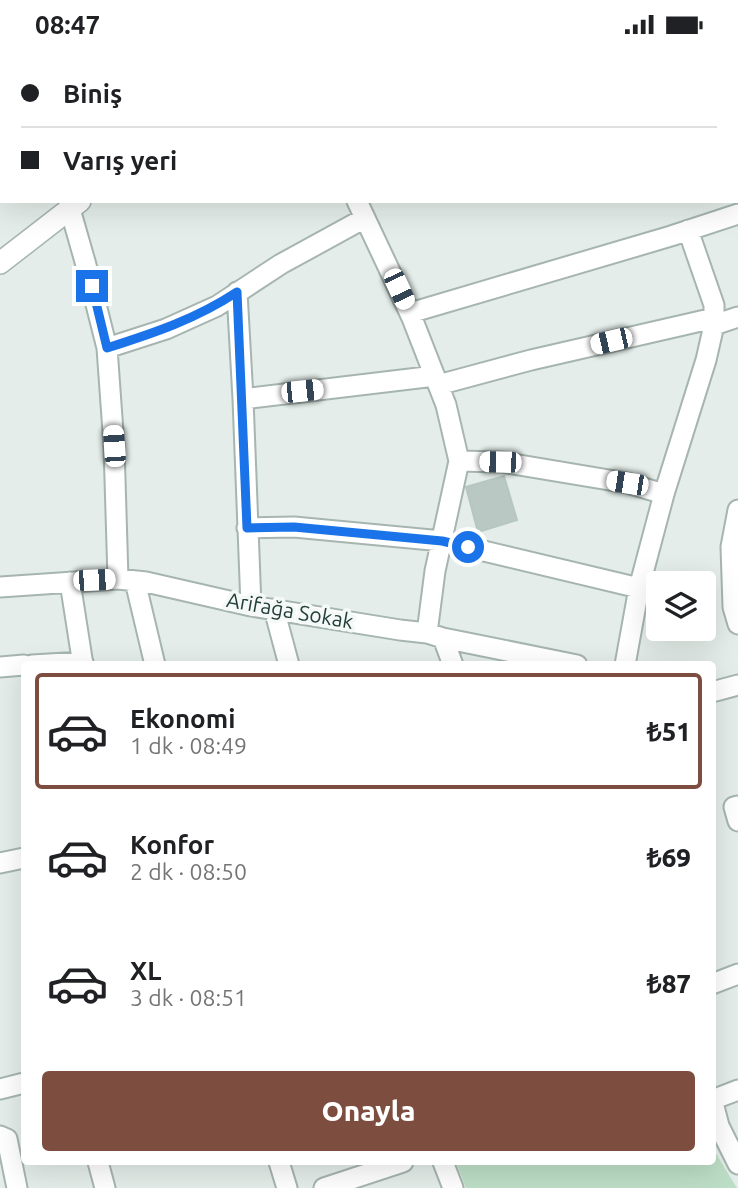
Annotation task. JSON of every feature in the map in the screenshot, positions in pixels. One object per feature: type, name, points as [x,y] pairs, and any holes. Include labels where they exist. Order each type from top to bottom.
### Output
[{"type":"street","points":[[0,263],[75,205],[86,265],[107,348],[126,580],[154,661]]},
{"type":"street","points":[[107,348],[166,329],[217,306],[361,209],[410,313],[446,405],[459,461],[435,571],[435,635],[451,661]]},
{"type":"street","points":[[410,313],[738,214]]},
{"type":"street","points":[[626,661],[639,588],[664,494],[706,360],[714,322],[714,305],[688,230]]},
{"type":"street","points":[[237,292],[251,606]]},
{"type":"street","points":[[243,399],[436,381],[738,317]]},
{"type":"street","points":[[459,461],[500,462],[627,483],[664,494]]},
{"type":"street","points":[[738,510],[731,547],[733,607],[738,624]]},
{"type":"street","points":[[247,528],[294,527],[442,541],[639,588]]},
{"type":"street","name":"Arifağa Sokak","points":[[0,587],[126,580],[251,606],[435,635],[559,661]]},
{"type":"street","points":[[70,582],[83,661]]},
{"type":"street","points":[[274,609],[288,661]]},
{"type":"street","points":[[0,667],[21,665]]},
{"type":"street","points":[[716,691],[738,685]]},
{"type":"street","points":[[738,806],[734,807],[738,821]]},
{"type":"street","points":[[0,863],[21,859]]},
{"type":"street","points":[[716,982],[738,974]]},
{"type":"street","points":[[0,1089],[21,1084]]},
{"type":"street","points":[[716,1098],[738,1090]]},
{"type":"street","points":[[716,1115],[738,1164]]},
{"type":"street","points":[[0,1136],[8,1139],[17,1188]]},
{"type":"street","points":[[100,1165],[105,1188]]},
{"type":"street","points":[[280,1165],[287,1188]]},
{"type":"street","points":[[324,1188],[394,1165]]},
{"type":"street","points":[[444,1165],[453,1188]]},
{"type":"green space","points":[[716,1154],[737,1188],[466,1188],[457,1165],[716,1165]]},
{"type":"building","points":[[504,476],[517,520],[478,532],[466,487]]},
{"type":"route","points":[[92,286],[107,348],[166,329],[217,306],[237,292],[247,528],[294,527],[442,541],[468,547]]}]
